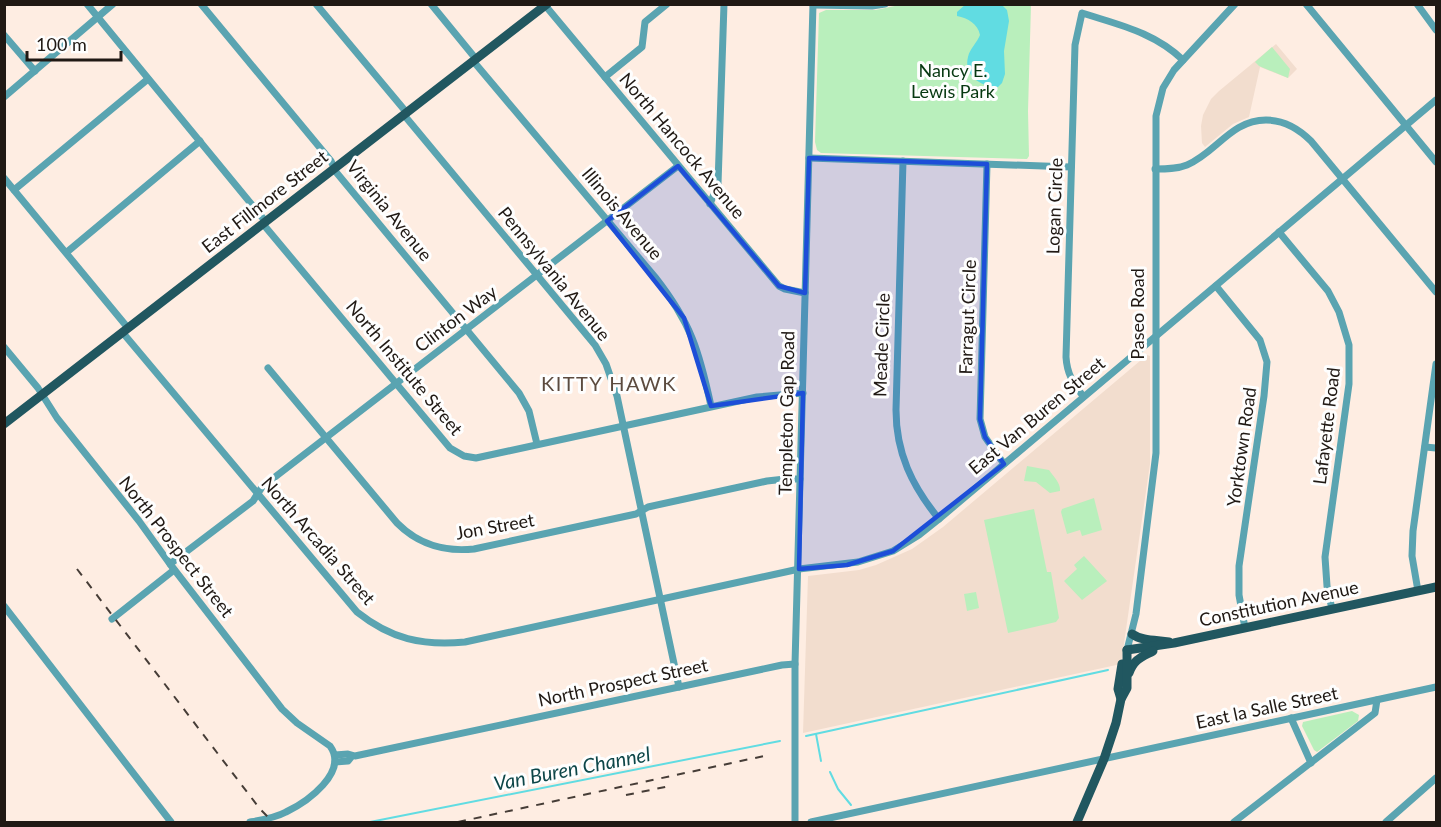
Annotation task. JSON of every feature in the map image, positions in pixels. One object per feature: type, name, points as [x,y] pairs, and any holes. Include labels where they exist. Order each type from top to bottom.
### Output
[{"type":"main road","name":"East Fillmore Street","points":[[4,424],[545,5]]},
{"type":"main road","name":"Constitution Avenue","points":[[1127,650],[1160,646],[1437,587]]},
{"type":"main road","points":[[1132,634],[1147,640],[1174,643]]},
{"type":"main road","points":[[1128,683],[1134,662],[1160,646]]},
{"type":"main road","name":"Paseo Road","points":[[1077,822],[1104,759],[1121,699],[1128,683],[1127,650]]},
{"type":"main road","name":"Paseo Road","points":[[1121,699],[1118,688],[1122,661],[1127,650]]},
{"type":"street","name":"North Institute Street","points":[[87,4],[396,384],[450,448],[464,456],[476,458],[757,397],[803,393]]},
{"type":"street","points":[[4,97],[113,4]]},
{"type":"street","name":"Virginia Avenue","points":[[201,4],[524,400],[537,444]]},
{"type":"street","name":"Pennsylvania Avenue","points":[[316,4],[601,355],[614,384],[624,426],[680,687]]},
{"type":"street","name":"Illinois Avenue","points":[[431,4],[655,277],[684,318],[698,352],[711,406]]},
{"type":"street","points":[[605,77],[642,47],[645,22],[667,4]]},
{"type":"street","points":[[710,204],[718,184],[724,4]]},
{"type":"street","points":[[813,5],[872,6],[885,4]]},
{"type":"street","name":"Paseo Road","points":[[1127,650],[1132,634],[1156,462],[1156,116],[1167,80],[1235,4]]},
{"type":"street","points":[[1306,4],[1437,162]]},
{"type":"street","points":[[1417,4],[1437,30]]},
{"type":"street","name":"North Hancock Avenue","points":[[545,5],[779,286],[805,293]]},
{"type":"street","name":"Templeton Gap Road","points":[[795,822],[795,664],[813,5]]},
{"type":"street","name":"Logan Circle","points":[[1083,396],[1070,380],[1066,357],[1075,45],[1082,13],[1153,37],[1170,47],[1183,60]]},
{"type":"street","points":[[4,35],[35,71]]},
{"type":"street","points":[[14,190],[148,79]]},
{"type":"street","name":"East Van Buren Street","points":[[799,569],[847,565],[881,556],[905,544],[939,519],[1437,100]]},
{"type":"street","points":[[1155,169],[1179,168],[1187,165],[1202,157],[1238,127],[1253,121],[1271,120],[1288,124],[1301,132],[1437,292]]},
{"type":"street","points":[[67,252],[200,141]]},
{"type":"street","points":[[809,158],[1071,167]]},
{"type":"street","name":"Meade Circle","points":[[903,161],[897,436],[903,462],[909,474],[921,496],[939,519]]},
{"type":"street","name":"Farragut Circle","points":[[987,164],[980,420],[981,429],[990,446],[1004,464]]},
{"type":"street","name":"Clinton Way","points":[[112,619],[253,501],[261,488],[678,166]]},
{"type":"street","name":"North Arcadia Street","points":[[4,178],[67,252],[125,331],[258,494],[357,612],[382,629],[410,640],[441,644],[465,642],[799,569]]},
{"type":"street","name":"Lafayette Road","points":[[1279,232],[1328,291],[1340,312],[1349,345],[1349,384],[1325,557],[1327,586],[1332,609]]},
{"type":"street","name":"Yorktown Road","points":[[1216,286],[1260,340],[1267,362],[1239,566],[1239,595],[1245,628]]},
{"type":"street","name":"North Prospect Street","points":[[4,347],[282,709],[297,723],[330,746],[335,758],[348,761],[352,756],[795,664]]},
{"type":"street","points":[[1418,591],[1413,570],[1412,543],[1437,364]]},
{"type":"street","name":"Jon Street","points":[[268,368],[397,523],[415,538],[438,548],[474,549],[636,514],[649,507],[768,481],[800,479]]},
{"type":"street","points":[[1425,447],[1437,448]]},
{"type":"street","points":[[4,606],[171,822]]},
{"type":"street","name":"East la Salle Street","points":[[811,822],[1437,687]]},
{"type":"street","points":[[1234,822],[1375,713],[1377,700]]},
{"type":"street","points":[[1291,718],[1311,763]]},
{"type":"street","points":[[250,822],[276,816],[301,803],[330,776],[335,758]]},
{"type":"street","points":[[1386,822],[1437,778]]},
{"type":"highlighted area","points":[[809,158],[987,164],[980,419],[985,437],[1004,464],[893,551],[847,565],[799,569],[803,393],[711,406],[684,318],[607,221],[678,166],[779,286],[805,293]]},
{"type":"shaded area","points":[[1276,44],[1297,69],[1288,78],[1260,67],[1249,117],[1233,124],[1205,147],[1202,143],[1201,126],[1203,115],[1211,99]]},
{"type":"shaded area","points":[[1147,355],[1150,356],[1150,464],[1121,664],[803,733],[808,576],[859,570],[912,549],[943,527]]},
{"type":"green space","name":"Nancy E. Lewis Park","points":[[904,4],[1031,5],[1029,156],[1027,159],[821,153],[817,150],[815,142],[819,13],[826,10],[876,10]]},
{"type":"green space","points":[[1272,47],[1290,69],[1288,78],[1259,66],[1255,62]]},
{"type":"green space","points":[[1027,466],[1049,470],[1058,482],[1060,491],[1050,493],[1036,482],[1024,481]]},
{"type":"green space","points":[[1094,498],[1102,530],[1082,536],[1080,530],[1067,534],[1062,509]]},
{"type":"green space","points":[[1034,509],[1047,572],[1051,572],[1059,618],[1056,622],[1008,633],[984,520]]},
{"type":"green space","points":[[1084,556],[1107,581],[1082,600],[1064,581],[1077,569],[1074,565]]},
{"type":"green space","points":[[976,592],[979,608],[967,611],[964,594]]},
{"type":"green space","points":[[1352,711],[1359,715],[1358,721],[1317,752],[1314,750],[1302,726],[1303,722]]},
{"type":"water","points":[[966,4],[1002,5],[1007,10],[1009,21],[1004,51],[1005,74],[998,87],[980,83],[968,69],[969,54],[980,35],[972,22],[957,16],[957,12]]},
{"type":"waterway","name":"Van Buren Channel","points":[[806,736],[1108,670]]},
{"type":"waterway","points":[[816,734],[821,761]]},
{"type":"waterway","name":"Van Buren Channel","points":[[370,822],[780,741]]},
{"type":"waterway","points":[[830,772],[838,789],[851,805]]},
{"type":"railway","points":[[77,569],[260,809],[273,822]]},
{"type":"railway","points":[[458,822],[764,756]]},
{"type":"railway","points":[[626,795],[670,786]]},
{"type":"district","name":"KITTY HAWK","points":[[609,384]]}]
